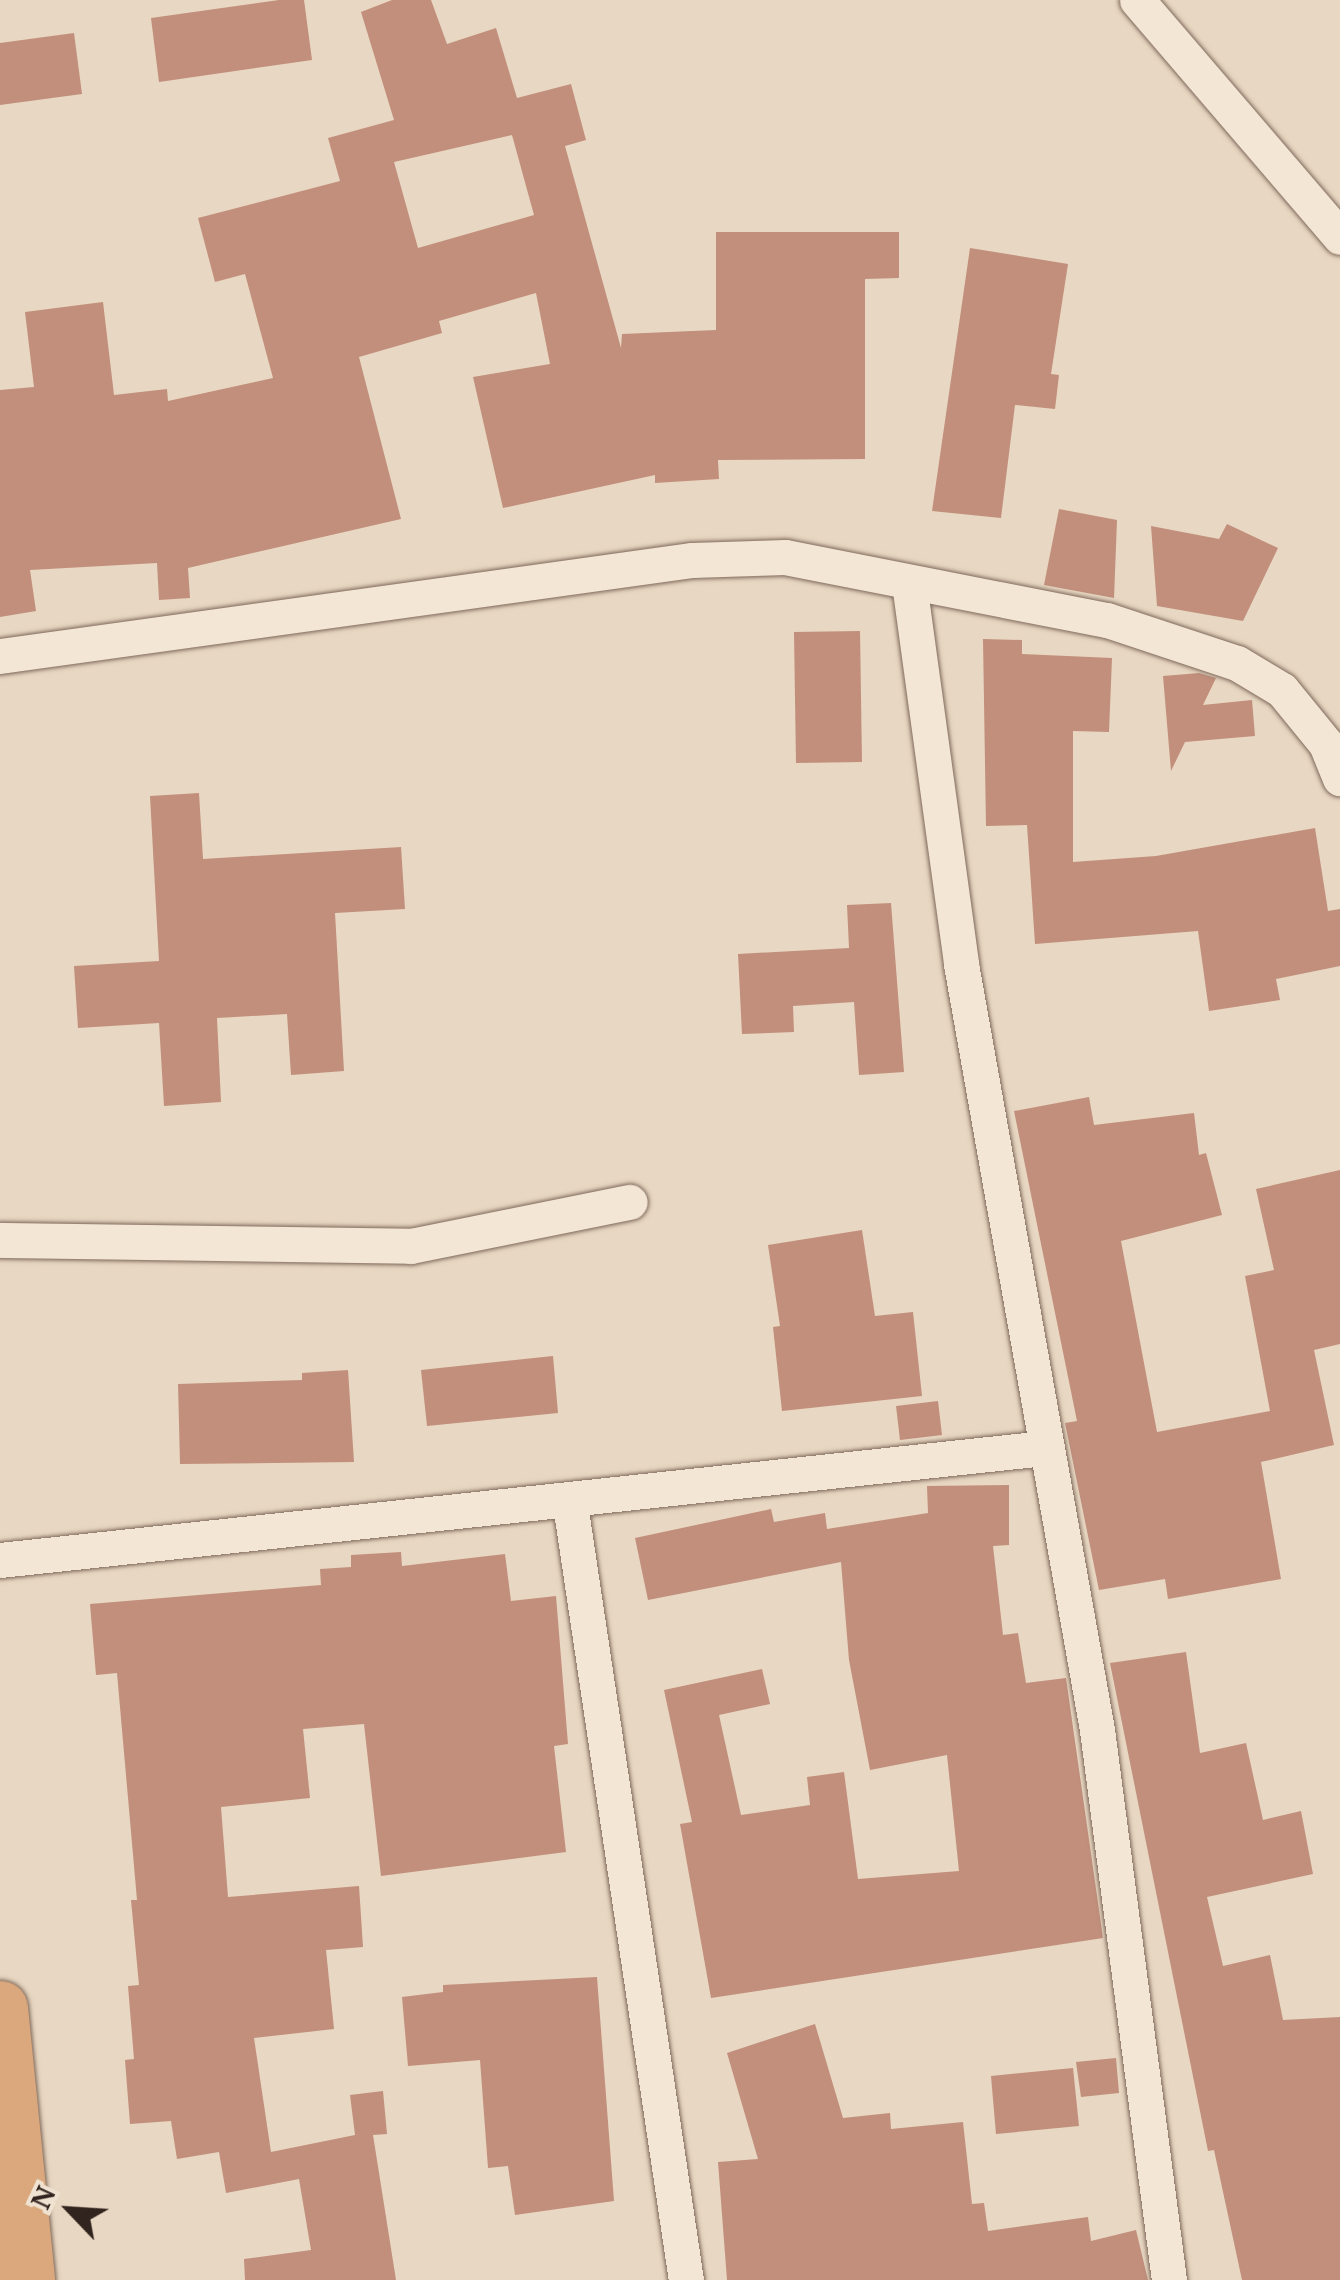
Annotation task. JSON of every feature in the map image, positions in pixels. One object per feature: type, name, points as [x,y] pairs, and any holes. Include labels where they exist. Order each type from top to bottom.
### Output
[{"type":"highway","points":[[0,2008],[27,2280]]},
{"type":"street","points":[[1137,0],[1340,237]]},
{"type":"street","points":[[0,656],[692,560],[784,557],[1108,620],[1238,663],[1282,690],[1326,744],[1340,778]]},
{"type":"street","points":[[909,583],[962,964],[1097,1730],[1169,2280]]},
{"type":"street","points":[[0,1240],[411,1246],[630,1202]]},
{"type":"street","points":[[0,1560],[570,1504],[1045,1448]]},
{"type":"street","points":[[570,1504],[686,2280]]},
{"type":"building","points":[[304,0],[312,60],[159,82],[151,18]]},
{"type":"building","points":[[392,0],[431,0],[447,44],[496,28],[517,98],[571,84],[586,140],[565,146],[621,348],[622,334],[716,330],[716,232],[899,232],[899,278],[865,279],[865,459],[718,460],[719,479],[655,483],[655,475],[503,508],[473,377],[550,364],[536,293],[439,321],[442,333],[359,357],[401,519],[188,568],[190,598],[159,600],[157,563],[30,570],[36,611],[0,617],[0,390],[34,387],[25,312],[103,302],[114,395],[167,389],[168,401],[273,378],[245,274],[215,282],[198,218],[340,181],[328,138],[394,120],[361,12]],"holes":[[[512,135],[534,215],[418,248],[394,162]]]},
{"type":"building","points":[[74,33],[82,94],[0,105],[0,43]]},
{"type":"building","points":[[970,248],[1068,264],[1051,374],[1059,375],[1055,409],[1015,405],[1001,518],[932,511]]},
{"type":"building","points":[[1059,509],[1117,520],[1114,598],[1044,585]]},
{"type":"building","points":[[1227,524],[1278,548],[1243,621],[1157,606],[1151,526],[1219,539]]},
{"type":"building","points":[[860,631],[862,762],[796,763],[794,632]]},
{"type":"building","points":[[983,639],[1022,640],[1022,654],[1112,658],[1109,732],[1073,731],[1073,862],[1156,856],[1315,828],[1328,911],[1340,909],[1340,966],[1276,979],[1280,1000],[1209,1011],[1198,931],[1035,944],[1027,825],[986,826]]},
{"type":"building","points":[[1199,673],[1216,678],[1203,705],[1252,700],[1255,736],[1185,742],[1171,771],[1163,676]]},
{"type":"building","points":[[199,793],[203,859],[401,847],[405,909],[335,913],[344,1071],[291,1075],[287,1014],[217,1018],[221,1102],[164,1106],[159,1023],[78,1028],[74,966],[159,961],[150,796]]},
{"type":"building","points":[[891,903],[904,1072],[859,1075],[854,1002],[793,1006],[794,1032],[742,1034],[738,954],[849,948],[847,905]]},
{"type":"building","points":[[1089,1097],[1094,1125],[1194,1113],[1199,1155],[1206,1153],[1222,1215],[1121,1241],[1157,1432],[1270,1411],[1245,1276],[1274,1270],[1256,1189],[1340,1170],[1340,1344],[1314,1350],[1334,1445],[1261,1462],[1281,1579],[1168,1599],[1165,1579],[1099,1590],[1065,1423],[1077,1421],[1014,1111]]},
{"type":"building","points":[[862,1230],[875,1316],[913,1312],[922,1396],[782,1411],[773,1327],[780,1326],[768,1245]]},
{"type":"building","points":[[553,1356],[558,1413],[427,1426],[421,1370]]},
{"type":"building","points":[[348,1370],[354,1462],[180,1464],[178,1384],[302,1380],[302,1373]]},
{"type":"building","points":[[938,1401],[942,1435],[900,1440],[896,1406]]},
{"type":"building","points":[[1009,1485],[1009,1545],[993,1546],[1003,1635],[1018,1633],[1026,1683],[1066,1678],[1103,1938],[711,1998],[680,1824],[692,1822],[664,1690],[762,1669],[770,1704],[719,1715],[741,1815],[810,1805],[807,1777],[844,1772],[858,1879],[959,1871],[947,1755],[870,1770],[849,1660],[841,1562],[648,1600],[635,1538],[771,1509],[774,1522],[825,1513],[827,1529],[928,1513],[927,1486]]},
{"type":"building","points":[[401,1552],[402,1566],[505,1554],[511,1601],[556,1596],[568,1744],[554,1746],[566,1852],[381,1876],[364,1724],[303,1729],[310,1798],[221,1807],[228,1897],[359,1886],[363,1947],[326,1950],[334,2029],[254,2038],[271,2152],[355,2135],[350,2095],[383,2091],[387,2134],[373,2135],[396,2280],[245,2280],[244,2259],[311,2250],[299,2179],[226,2193],[219,2152],[177,2159],[171,2121],[130,2124],[125,2060],[134,2059],[128,1986],[139,1985],[131,1900],[137,1900],[117,1673],[96,1675],[90,1604],[321,1585],[320,1569],[351,1567],[351,1555]]},
{"type":"building","points":[[1186,1652],[1200,1753],[1246,1743],[1263,1820],[1301,1811],[1313,1874],[1207,1897],[1223,1966],[1270,1955],[1283,2020],[1340,2017],[1340,2280],[1242,2280],[1214,2150],[1208,2151],[1110,1663]]},
{"type":"building","points":[[597,1977],[614,2201],[515,2215],[508,2166],[488,2168],[480,2060],[408,2066],[402,1997],[443,1992],[443,1985]]},
{"type":"building","points":[[815,2024],[843,2118],[890,2113],[891,2129],[963,2122],[972,2204],[984,2203],[988,2231],[1088,2217],[1091,2241],[1136,2230],[1148,2280],[727,2280],[718,2162],[758,2159],[727,2053]]},
{"type":"building","points":[[1116,2058],[1119,2093],[1081,2097],[1076,2062]]},
{"type":"building","points":[[1073,2068],[1079,2126],[996,2134],[991,2076]]}]
